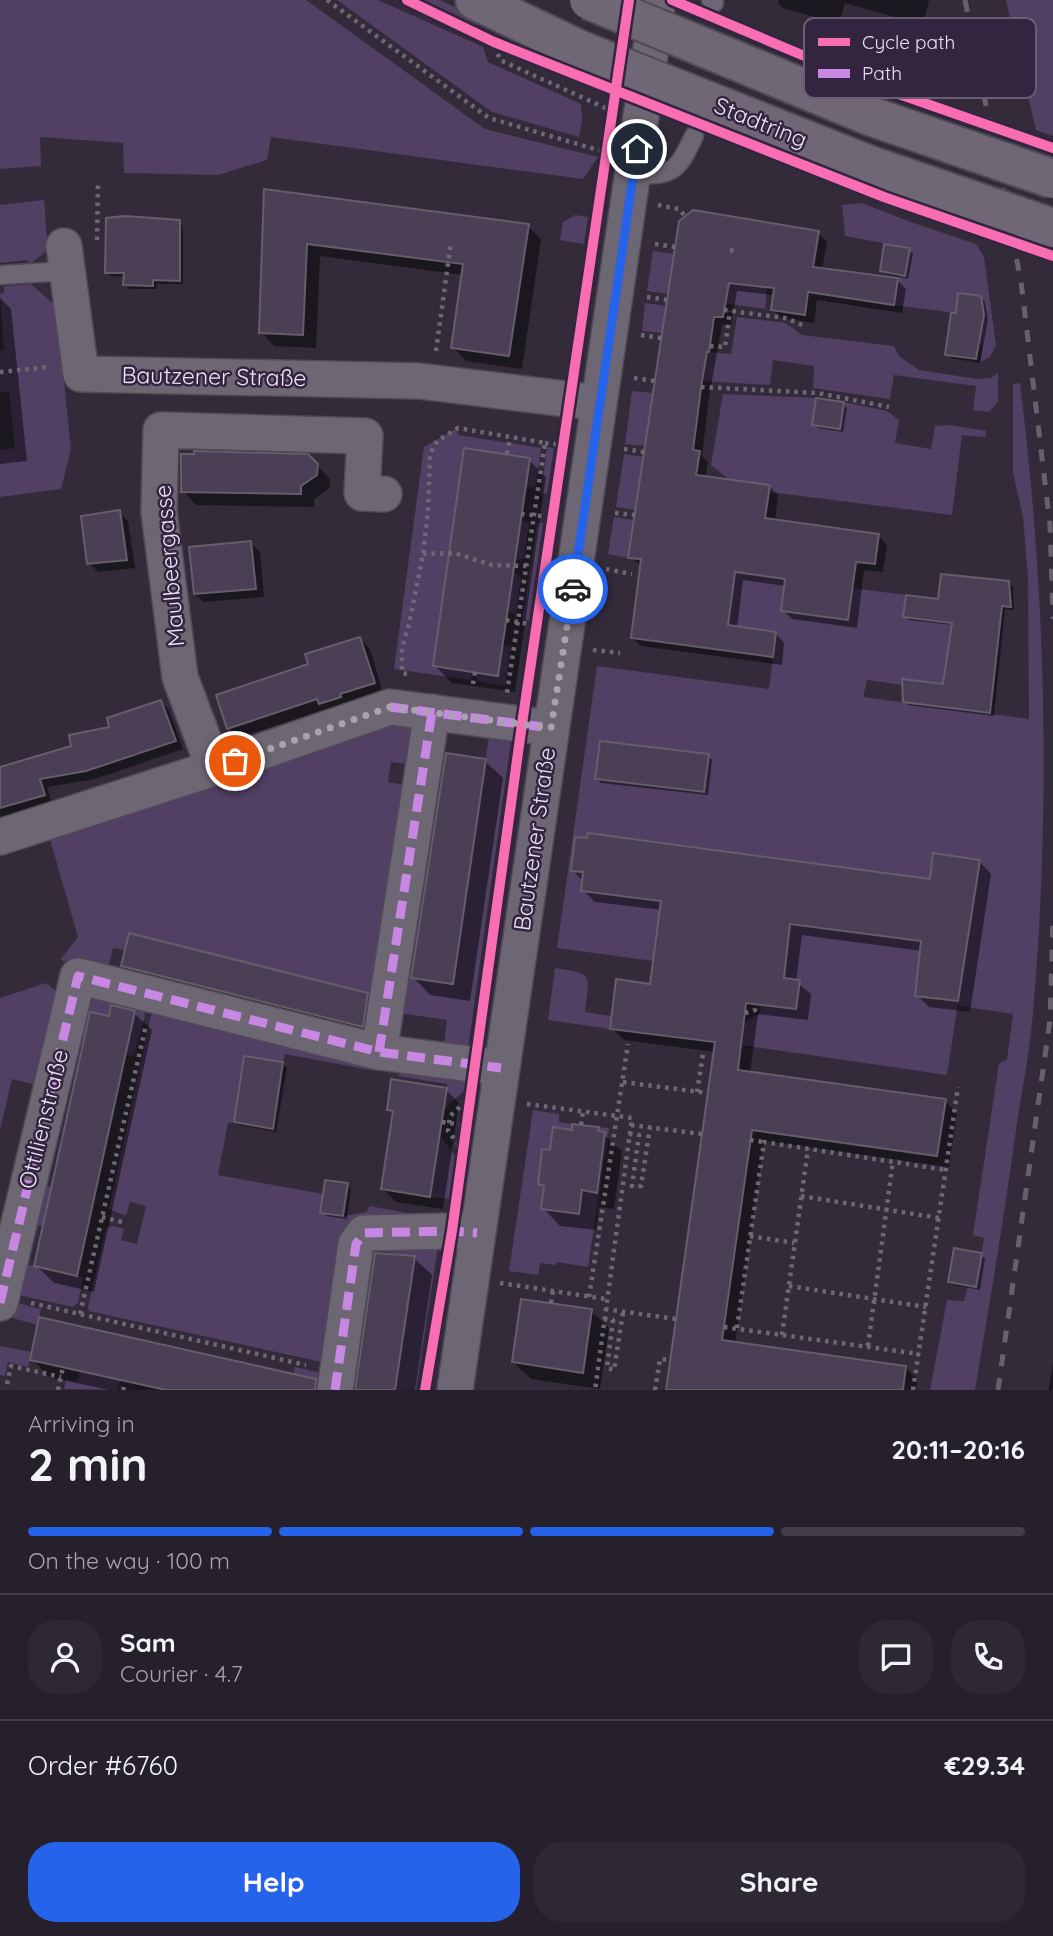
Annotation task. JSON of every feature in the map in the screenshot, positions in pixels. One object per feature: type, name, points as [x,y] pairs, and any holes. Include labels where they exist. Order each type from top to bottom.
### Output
[{"type":"main road","name":"Stadtring","points":[[475,0],[582,51],[869,165],[1053,228]]},
{"type":"main road","name":"Stadtring","points":[[589,0],[804,89]]},
{"type":"main road","name":"Stadtring","points":[[826,98],[870,116],[1053,179]]},
{"type":"street","name":"Bautzener Straße","points":[[455,1390],[599,403],[620,163],[658,0]]},
{"type":"street","name":"Bautzener Straße","points":[[76,256],[81,374],[419,381],[599,403]]},
{"type":"street","name":"Maulbeergasse","points":[[214,768],[180,677],[159,512],[161,430],[365,436],[362,493],[384,494]]},
{"type":"street","points":[[0,837],[214,768],[390,707],[551,728]]},
{"type":"street","points":[[379,1052],[432,712]]},
{"type":"street","name":"Ottilienstraße","points":[[1,1299],[78,976],[152,995]]},
{"type":"street","points":[[152,995],[379,1052],[501,1068]]},
{"type":"street","points":[[336,1381],[356,1244],[363,1233],[477,1233]]},
{"type":"lane","points":[[620,163],[661,176],[682,162],[694,136]]},
{"type":"lane","points":[[0,275],[76,256]]},
{"type":"path","points":[[327,0],[489,118],[620,163]]},
{"type":"path","points":[[500,60],[612,111]]},
{"type":"path","points":[[76,256],[98,181]]},
{"type":"path","points":[[657,205],[679,209],[685,216]]},
{"type":"path","points":[[435,356],[451,242]]},
{"type":"path","points":[[650,244],[675,247]]},
{"type":"path","points":[[730,250],[738,251]]},
{"type":"path","points":[[643,297],[667,300]]},
{"type":"path","points":[[710,346],[725,347],[727,311],[785,318],[805,326]]},
{"type":"path","points":[[637,335],[661,338]]},
{"type":"path","points":[[0,372],[50,367]]},
{"type":"path","points":[[630,377],[655,380]]},
{"type":"path","points":[[701,387],[818,393],[890,407]]},
{"type":"path","points":[[402,670],[402,648],[423,554],[430,454],[437,441],[458,428],[562,446]]},
{"type":"path","points":[[507,454],[510,437]]},
{"type":"path","points":[[504,722],[545,443]]},
{"type":"path","points":[[620,448],[644,452]]},
{"type":"path","points":[[611,512],[635,515]]},
{"type":"path","points":[[522,514],[552,517]]},
{"type":"path","points":[[423,554],[454,553],[492,565],[526,566]]},
{"type":"path","points":[[612,570],[632,574]]},
{"type":"path","points":[[506,620],[536,625]]},
{"type":"path","points":[[599,651],[620,653]]},
{"type":"path","points":[[473,684],[475,672]]},
{"type":"path","points":[[80,1314],[152,995]]},
{"type":"path","points":[[745,1013],[755,1010],[756,1004]]},
{"type":"path","points":[[589,1297],[628,1044]]},
{"type":"path","points":[[696,1092],[702,1054]]},
{"type":"path","points":[[624,1082],[707,1093]]},
{"type":"path","points":[[914,1390],[958,1087]]},
{"type":"path","points":[[526,1104],[632,1118],[595,1390]]},
{"type":"path","points":[[581,1125],[583,1111]]},
{"type":"path","points":[[454,1112],[450,1116],[448,1131],[455,1139]]},
{"type":"path","points":[[442,1122],[460,1125]]},
{"type":"path","points":[[631,1125],[702,1134]]},
{"type":"path","points":[[629,1134],[639,1135],[632,1186],[641,1186],[650,1127]]},
{"type":"path","points":[[750,1140],[946,1170]]},
{"type":"path","points":[[737,1328],[764,1142]]},
{"type":"path","points":[[782,1335],[808,1149]]},
{"type":"path","points":[[869,1346],[893,1161]]},
{"type":"path","points":[[801,1196],[939,1218]]},
{"type":"path","points":[[102,1217],[125,1223]]},
{"type":"path","points":[[750,1236],[794,1243]]},
{"type":"path","points":[[499,1282],[606,1300]]},
{"type":"path","points":[[789,1286],[926,1307]]},
{"type":"path","points":[[551,1303],[553,1291]]},
{"type":"path","points":[[1,1299],[80,1314],[336,1381]]},
{"type":"path","points":[[605,1309],[676,1320]]},
{"type":"path","points":[[604,1319],[613,1320],[607,1368],[614,1370],[623,1312]]},
{"type":"path","points":[[724,1326],[919,1353]]},
{"type":"path","points":[[655,1390],[660,1359],[670,1360]]},
{"type":"path","points":[[7,1384],[11,1367],[61,1377]]},
{"type":"path","points":[[58,1390],[63,1367]]},
{"type":"shaded area","points":[[0,0],[306,0],[485,129],[598,157],[583,179],[271,137],[267,160],[218,175],[124,173],[123,143],[40,137],[41,166],[0,169]]},
{"type":"shaded area","points":[[337,0],[378,0],[483,47],[488,62],[581,104],[579,137],[492,112]]},
{"type":"shaded area","points":[[423,0],[440,0],[480,19],[477,25]]},
{"type":"shaded area","points":[[1006,0],[1053,0],[1053,136],[1036,130],[1029,98],[1036,98],[1036,18],[1010,18]]},
{"type":"shaded area","points":[[44,200],[48,250],[29,265],[28,260],[0,263],[0,205]]},
{"type":"shaded area","points":[[862,203],[976,244],[984,257],[996,345],[990,357],[980,362],[983,345],[975,344],[979,318],[985,318],[981,296],[959,293],[956,313],[894,305],[899,274],[910,248],[845,236],[842,205]]},
{"type":"shaded area","points":[[575,215],[588,217],[584,244],[560,240],[563,222]]},
{"type":"shaded area","points":[[653,251],[674,254],[668,294],[647,291]]},
{"type":"shaded area","points":[[719,281],[767,287],[765,309],[716,302]]},
{"type":"shaded area","points":[[31,284],[56,306],[71,449],[61,489],[0,497],[0,450],[15,448],[9,392],[0,392],[0,351],[4,350],[0,294],[4,293],[4,286]]},
{"type":"shaded area","points":[[645,303],[666,306],[662,333],[642,331]]},
{"type":"shaded area","points":[[737,317],[786,323],[802,335],[894,346],[899,356],[919,370],[977,379],[991,378],[998,373],[998,402],[989,412],[973,410],[976,386],[894,375],[890,399],[813,388],[814,366],[773,360],[770,385],[702,381],[707,352],[731,354]]},
{"type":"shaded area","points":[[1020,383],[1029,461],[1036,540],[1043,698],[1042,855],[1033,1013],[975,1390],[930,1390],[947,1300],[964,1301],[968,1285],[976,1286],[984,1238],[973,1235],[999,1063],[1007,1060],[1013,1014],[960,1006],[958,1003],[947,1075],[741,1045],[744,1023],[760,1014],[761,1005],[796,1009],[800,981],[557,948],[597,666],[769,689],[776,633],[728,625],[735,572],[786,579],[782,611],[848,620],[852,588],[906,595],[903,617],[952,623],[949,642],[970,644],[965,686],[903,679],[902,685],[867,680],[863,697],[1029,719],[1028,577],[1023,517],[1013,473],[1013,384]],"holes":[[[600,741],[708,754],[704,792],[596,779]],[[588,833],[669,843],[661,901],[581,890]],[[575,837],[584,838],[580,872],[571,870]],[[683,845],[930,879],[933,853],[980,860],[958,1001],[915,995],[941,944],[675,908]]]},
{"type":"shaded area","points":[[632,391],[653,393],[645,446],[625,444]]},
{"type":"shaded area","points":[[723,394],[816,398],[812,425],[839,429],[843,402],[887,411],[899,420],[895,443],[931,449],[935,426],[950,425],[986,431],[986,437],[962,435],[952,515],[769,492],[770,485],[730,480],[711,465]]},
{"type":"shaded area","points":[[457,428],[458,435],[541,448],[535,488],[525,486],[529,458],[465,448],[520,521],[529,522],[524,558],[516,560],[514,572],[521,577],[516,614],[507,612],[511,588],[446,578],[433,666],[472,672],[471,680],[394,669],[424,447]]},
{"type":"shaded area","points":[[547,447],[554,448],[547,494],[541,493]]},
{"type":"shaded area","points":[[624,454],[644,457],[635,510],[616,507]]},
{"type":"shaded area","points":[[614,517],[634,520],[628,558],[608,554]]},
{"type":"shaded area","points":[[537,523],[543,523],[529,621],[522,620]]},
{"type":"shaded area","points":[[502,645],[511,646],[505,686],[477,681],[478,672]]},
{"type":"shaded area","points":[[388,718],[421,722],[415,765],[391,762],[388,782],[411,786],[381,997],[129,934],[125,950],[113,948],[107,973],[60,960],[78,937],[49,836]]},
{"type":"shaded area","points":[[490,730],[512,734],[467,1056],[443,1052],[447,1020],[393,1012],[398,976],[452,984]]},
{"type":"shaded area","points":[[555,968],[577,972],[586,978],[588,990],[585,1012],[611,1016],[610,1029],[548,1020]]},
{"type":"shaded area","points":[[46,983],[63,997],[41,1078],[32,1084],[12,1079],[0,1130],[0,998]]},
{"type":"shaded area","points":[[80,990],[142,1000],[145,1015],[134,1056],[126,1054],[133,1021],[90,1012],[85,1036],[69,1033]]},
{"type":"shaded area","points":[[159,1005],[376,1062],[375,1071],[285,1054],[283,1062],[244,1056],[234,1122],[228,1123],[218,1175],[323,1194],[321,1213],[344,1216],[366,1212],[370,1206],[429,1217],[358,1224],[331,1364],[89,1311],[106,1228],[114,1226],[124,1229],[121,1240],[137,1244],[146,1206],[130,1202],[126,1216],[109,1209],[151,1015]]},
{"type":"shaded area","points":[[404,1065],[466,1076],[465,1090],[444,1109],[447,1084],[398,1076]]},
{"type":"shaded area","points":[[533,1110],[559,1114],[559,1122],[572,1124],[572,1130],[553,1128],[550,1150],[542,1150],[538,1184],[544,1186],[542,1209],[579,1214],[582,1190],[597,1192],[605,1133],[598,1131],[599,1127],[609,1128],[588,1267],[556,1262],[556,1265],[540,1263],[538,1275],[509,1271]]},
{"type":"shaded area","points":[[440,1136],[456,1157],[449,1199],[430,1197]]},
{"type":"shaded area","points":[[42,1184],[52,1187],[43,1226],[26,1223]]},
{"type":"shaded area","points":[[439,1239],[416,1390],[395,1390],[415,1256],[372,1250]]},
{"type":"shaded area","points":[[17,1262],[83,1277],[78,1303],[73,1307],[10,1293]]},
{"type":"shaded area","points":[[8,1301],[41,1309],[38,1325],[5,1316]]},
{"type":"shaded area","points":[[0,1346],[32,1352],[28,1367],[8,1362],[5,1376],[0,1375]]},
{"type":"shaded area","points":[[295,1367],[330,1375],[328,1390],[290,1390]]},
{"type":"shaded area","points":[[80,1371],[120,1380],[118,1390],[64,1389],[66,1380],[77,1382]]},
{"type":"building","points":[[264,189],[529,224],[509,356],[451,348],[463,264],[307,244],[303,335],[259,333]]},
{"type":"building","points":[[693,210],[819,231],[813,267],[898,278],[894,305],[808,292],[805,315],[771,310],[774,288],[729,283],[723,317],[714,317],[693,450],[700,451],[696,475],[770,485],[765,518],[879,534],[875,564],[856,562],[848,620],[781,611],[785,579],[735,572],[728,625],[776,632],[773,657],[631,638],[641,559],[628,558],[679,221]]},
{"type":"building","points":[[125,216],[180,220],[180,281],[153,280],[153,286],[123,285],[124,273],[105,273],[106,218]]},
{"type":"building","points":[[884,244],[910,248],[905,276],[880,271]]},
{"type":"building","points":[[958,293],[981,296],[984,315],[976,359],[945,355],[951,313],[956,313]]},
{"type":"building","points":[[816,398],[844,402],[840,429],[812,425]]},
{"type":"building","points":[[464,448],[530,458],[498,676],[433,666]]},
{"type":"building","points":[[194,451],[308,454],[318,464],[317,475],[301,486],[301,494],[181,492],[181,454],[194,454]]},
{"type":"building","points":[[120,510],[127,560],[87,564],[81,516]]},
{"type":"building","points":[[251,541],[256,589],[194,594],[189,547]]},
{"type":"building","points":[[941,574],[1009,581],[1011,607],[1002,606],[990,713],[903,702],[902,679],[943,684],[952,623],[903,617],[906,595],[938,599]]},
{"type":"building","points":[[360,637],[375,683],[319,704],[317,699],[227,729],[216,695],[308,664],[305,654]]},
{"type":"building","points":[[161,700],[176,741],[86,771],[40,779],[45,795],[0,808],[0,767],[71,746],[69,735],[109,727],[107,718]]},
{"type":"building","points":[[600,741],[709,754],[704,792],[595,779]]},
{"type":"building","points":[[446,753],[486,759],[453,984],[411,978]]},
{"type":"building","points":[[588,833],[930,879],[933,853],[980,860],[958,1001],[915,996],[921,941],[790,924],[784,978],[800,980],[796,1009],[746,1003],[738,1070],[946,1099],[937,1156],[752,1130],[722,1340],[906,1366],[903,1390],[666,1390],[715,1042],[610,1029],[616,979],[650,984],[661,901],[581,891],[583,872],[571,871],[575,837],[587,838]]},
{"type":"building","points":[[129,933],[368,993],[363,1027],[121,966]]},
{"type":"building","points":[[111,1005],[135,1011],[77,1276],[34,1266],[90,1012],[109,1016]]},
{"type":"building","points":[[244,1056],[283,1062],[273,1129],[234,1122]]},
{"type":"building","points":[[391,1079],[447,1088],[430,1197],[381,1189],[393,1111],[387,1110]]},
{"type":"building","points":[[572,1124],[599,1127],[598,1131],[605,1132],[597,1193],[582,1190],[579,1214],[541,1209],[544,1186],[538,1184],[542,1149],[550,1150],[553,1127],[572,1130]]},
{"type":"building","points":[[325,1180],[348,1183],[343,1216],[320,1213]]},
{"type":"building","points":[[954,1248],[982,1253],[976,1287],[948,1282]]},
{"type":"building","points":[[375,1253],[415,1256],[395,1390],[355,1390]]},
{"type":"building","points":[[521,1299],[592,1309],[583,1373],[512,1362]]},
{"type":"building","points":[[39,1317],[316,1379],[315,1390],[166,1390],[30,1360]]},
{"type":"railway","points":[[965,0],[969,18]]},
{"type":"railway","points":[[985,98],[1021,281],[1050,525],[1053,619]]},
{"type":"railway","points":[[998,1390],[1050,1020],[1053,920]]},
{"type":"marked path","points":[[390,707],[551,728]]},
{"type":"marked path","points":[[379,1052],[432,712]]},
{"type":"marked path","points":[[0,1303],[78,976],[379,1052],[501,1068]]},
{"type":"marked path","points":[[335,1390],[356,1244],[364,1233],[477,1233]]},
{"type":"cycle path","points":[[407,0],[494,42],[884,197],[1053,256]]},
{"type":"cycle path","points":[[425,1390],[452,1231],[522,724],[629,0]]},
{"type":"cycle path","points":[[672,0],[804,56]]},
{"type":"cycle path","points":[[910,98],[1053,148]]},
{"type":"way so far","points":[[235,761],[390,707],[551,728],[573,589]]},
{"type":"route","points":[[573,589],[637,149]]}]
